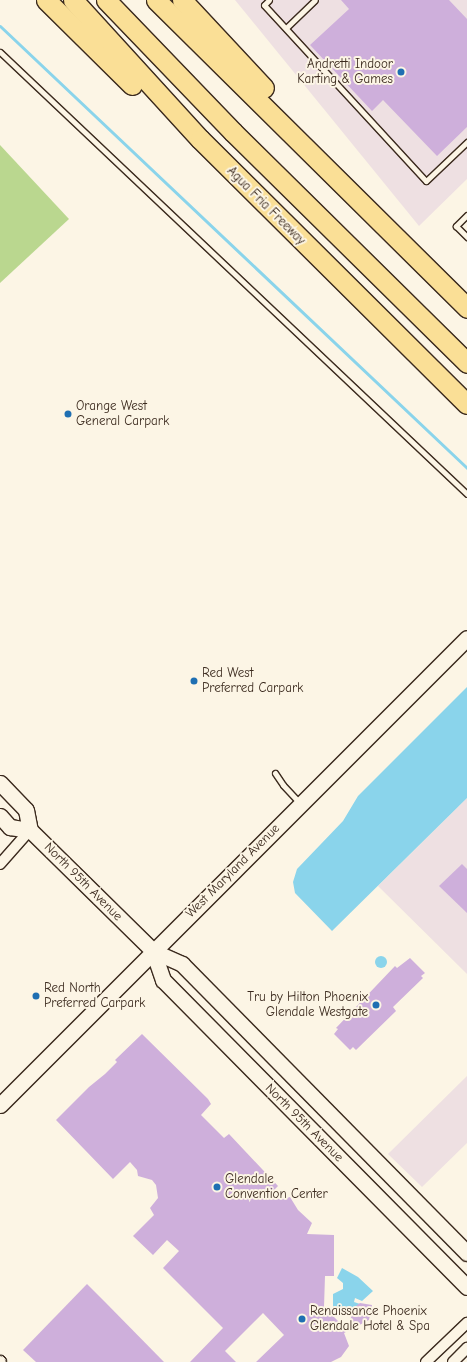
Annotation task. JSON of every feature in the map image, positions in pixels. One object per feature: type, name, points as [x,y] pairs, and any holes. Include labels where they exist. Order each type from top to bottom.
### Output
[{"type":"highway","points":[[46,0],[233,185],[270,211]]},
{"type":"highway","name":"Agua Fria Freeway","points":[[73,0],[183,122],[270,211],[467,404]]},
{"type":"highway","points":[[106,0],[233,132],[467,363]]},
{"type":"highway","points":[[124,0],[302,188],[467,346]]},
{"type":"highway","points":[[156,0],[467,308]]},
{"type":"highway","points":[[182,0],[294,119],[321,162]]},
{"type":"street","name":"West Maryland Avenue","points":[[0,1105],[467,638]]},
{"type":"street","points":[[0,783],[26,810],[30,830]]},
{"type":"street","points":[[0,816],[10,826],[30,830]]},
{"type":"street","points":[[0,864],[30,830]]},
{"type":"street","name":"North 95th Avenue","points":[[30,830],[153,951],[182,964],[467,1253]]},
{"type":"street","name":"North 95th Avenue","points":[[153,951],[163,980],[467,1286]]},
{"type":"street","points":[[426,1362],[467,1323]]},
{"type":"street","points":[[453,1362],[467,1348]]},
{"type":"lane","points":[[269,0],[264,5],[426,181],[467,142]]},
{"type":"lane","points":[[286,28],[315,0]]},
{"type":"lane","points":[[0,52],[467,494]]},
{"type":"lane","points":[[467,215],[456,226],[467,237]]},
{"type":"lane","points":[[275,773],[283,785],[300,804]]},
{"type":"shaded area","points":[[235,0],[467,0],[467,179],[419,226]]},
{"type":"shaded area","points":[[467,798],[467,974],[378,886]]},
{"type":"shaded area","points":[[467,1076],[467,1143],[422,1187],[388,1154]]},
{"type":"green space","points":[[0,145],[69,219],[0,283]]},
{"type":"water","points":[[467,687],[467,798],[332,931],[295,893],[293,882],[297,869],[343,821],[358,796]]},
{"type":"water","points":[[379,956],[383,956],[387,962],[383,968],[379,968],[375,964],[375,960]]},
{"type":"water","points":[[342,1268],[358,1277],[373,1291],[362,1301],[355,1298],[354,1302],[360,1304],[352,1312],[350,1306],[347,1307],[347,1311],[344,1314],[336,1313],[333,1309],[333,1294],[343,1289],[343,1283],[337,1278]]},
{"type":"building","name":"Andretti Indoor Karting & Games","points":[[341,0],[449,0],[467,19],[467,127],[437,156],[383,100],[372,111],[310,45],[349,9]]},
{"type":"building","points":[[462,864],[467,869],[467,913],[439,886]]},
{"type":"building","name":"Tru by Hilton Phoenix Glendale Westgate","points":[[410,958],[425,973],[421,976],[423,978],[393,1007],[396,1011],[356,1050],[353,1047],[350,1050],[334,1034],[338,1029],[336,1028],[395,966],[397,968]]},
{"type":"building","name":"Glendale Convention Center","points":[[142,1034],[208,1099],[211,1104],[201,1115],[224,1138],[229,1134],[278,1186],[275,1189],[284,1199],[290,1197],[298,1210],[312,1223],[307,1234],[334,1235],[334,1276],[325,1276],[324,1307],[346,1329],[356,1306],[360,1303],[372,1305],[369,1320],[344,1333],[349,1346],[341,1357],[331,1362],[256,1362],[284,1335],[263,1313],[225,1351],[236,1362],[190,1362],[223,1328],[163,1268],[179,1251],[167,1240],[153,1255],[133,1236],[154,1215],[150,1208],[158,1198],[156,1185],[152,1180],[138,1176],[137,1170],[130,1162],[113,1179],[56,1120],[117,1062],[115,1060]]},
{"type":"building","points":[[87,1284],[164,1362],[36,1362],[23,1350]]},
{"type":"waterway","points":[[0,26],[467,468]]},
{"type":"place","name":"Andretti Indoor Karting & Games","points":[[401,72]]},
{"type":"place","name":"Orange West General Carpark","points":[[68,414]]},
{"type":"place","name":"Red West Preferred Carpark","points":[[194,681]]},
{"type":"place","name":"Red North Preferred Carpark","points":[[36,996]]},
{"type":"place","name":"Tru by Hilton Phoenix Glendale Westgate","points":[[376,1005]]},
{"type":"place","name":"Glendale Convention Center","points":[[217,1187]]},
{"type":"place","name":"Renaissance Phoenix Glendale Hotel & Spa","points":[[302,1319]]}]
